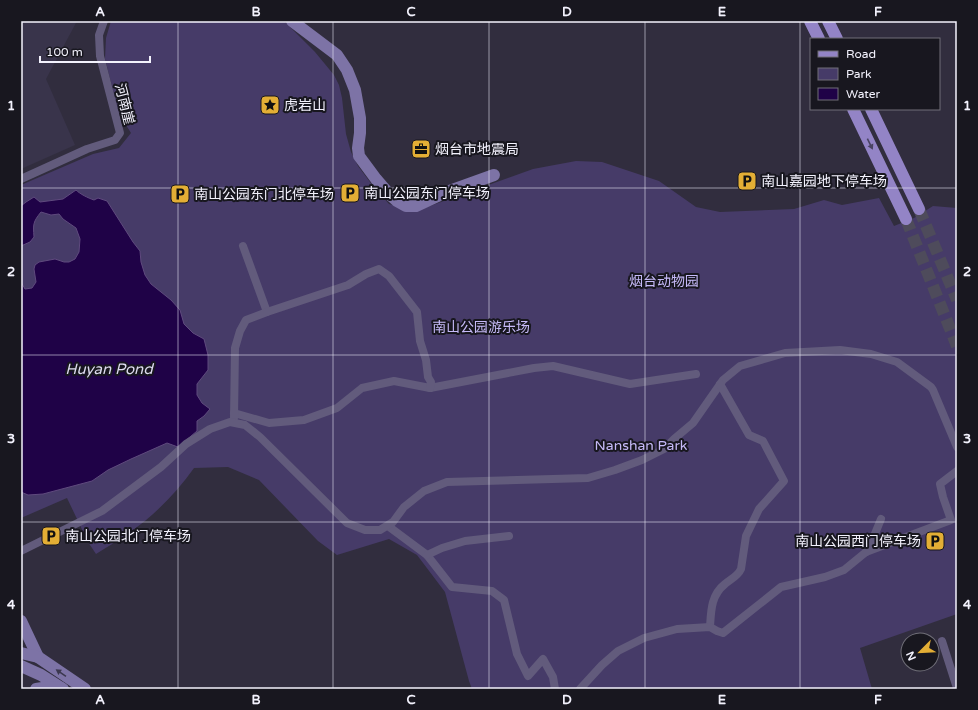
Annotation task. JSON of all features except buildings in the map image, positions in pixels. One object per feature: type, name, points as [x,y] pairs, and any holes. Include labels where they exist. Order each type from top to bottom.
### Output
[{"type":"main road","points":[[810,21],[818,38]]},
{"type":"main road","points":[[828,21],[836,38]]},
{"type":"main road","points":[[853,110],[906,219]]},
{"type":"main road","points":[[871,110],[919,209]]},
{"type":"street","name":"河南崖","points":[[21,179],[87,149],[116,140],[120,133],[100,56],[99,36],[104,21]]},
{"type":"street","points":[[292,21],[336,55],[347,70],[355,90],[360,118],[358,148],[359,156],[376,179],[397,201],[406,206],[416,206],[444,193],[494,175]]},
{"type":"street","points":[[243,246],[267,312]]},
{"type":"street","points":[[234,423],[235,348],[240,331],[246,320],[348,285],[366,274],[379,269],[388,276],[417,312],[420,341],[426,360],[428,377],[431,382],[430,388]]},
{"type":"street","points":[[21,551],[102,511],[191,441],[210,429],[230,422],[245,425],[260,437],[347,523],[365,530],[380,530],[393,522],[404,507],[424,491],[447,482],[588,478],[642,460],[664,449],[693,423],[723,380],[740,366],[785,353],[840,350],[871,354],[897,362],[931,387],[957,447]]},
{"type":"street","points":[[234,413],[269,423],[304,420],[337,408],[362,388],[394,381],[430,388],[534,368],[553,366],[630,384],[696,374]]},
{"type":"street","points":[[710,627],[711,609],[715,596],[723,585],[734,578],[741,569],[746,536],[758,509],[784,481],[763,441],[749,435],[720,384]]},
{"type":"street","points":[[580,689],[602,665],[618,651],[644,638],[677,629],[710,627],[723,634],[781,588],[825,578],[844,570],[866,552],[950,520],[940,484],[957,471]]},
{"type":"street","points":[[866,552],[881,519]]},
{"type":"street","points":[[388,526],[427,555],[452,587],[492,591],[504,600],[517,654],[528,676],[543,659],[553,677],[556,689]]},
{"type":"street","points":[[427,555],[442,548],[465,541],[508,536]]},
{"type":"street","points":[[21,621],[38,658]]},
{"type":"street","points":[[942,641],[957,688]]},
{"type":"street","points":[[21,653],[38,658],[85,689]]},
{"type":"street","points":[[21,666],[41,675],[63,689]]},
{"type":"street","points":[[36,689],[50,687],[63,689]]},
{"type":"shaded area","points":[[21,21],[77,21],[46,79],[75,145],[21,169]]},
{"type":"green space","name":"Nanshan Park","points":[[111,21],[284,21],[315,52],[334,75],[339,85],[342,98],[346,134],[351,152],[358,166],[389,204],[416,211],[533,169],[576,161],[602,162],[659,181],[696,207],[720,212],[794,209],[824,200],[842,205],[879,198],[894,226],[914,218],[933,206],[957,208],[957,614],[906,632],[900,632],[900,634],[860,648],[872,689],[472,689],[445,592],[417,555],[389,539],[337,555],[318,541],[259,480],[228,467],[194,468],[157,511],[126,535],[96,554],[88,542],[67,498],[21,518],[21,185],[93,154],[119,148],[131,133],[119,114],[105,59],[106,38]]},
{"type":"water","name":"Huyan Pond","points":[[76,190],[84,196],[94,200],[98,198],[107,201],[140,251],[141,262],[145,275],[151,284],[171,300],[180,310],[184,324],[193,333],[204,339],[208,355],[208,370],[197,384],[197,395],[202,403],[210,409],[197,421],[197,431],[178,447],[167,443],[108,470],[92,481],[43,494],[28,495],[21,492],[21,282],[25,289],[32,288],[36,282],[34,269],[35,265],[39,262],[55,259],[69,262],[75,259],[79,252],[80,239],[76,228],[63,219],[59,214],[51,215],[41,212],[34,223],[34,237],[30,242],[21,246],[21,206],[34,197],[40,202],[63,199]]},
{"type":"tunnel","points":[[919,209],[957,300]]},
{"type":"tunnel","points":[[906,219],[957,346]]},
{"type":"place","name":"虎岩山","points":[[270,105]]},
{"type":"place","name":"烟台市地震局","points":[[421,149]]},
{"type":"place","name":"南山嘉园地下停车场","points":[[747,181]]},
{"type":"place","name":"南山公园东门停车场","points":[[350,193]]},
{"type":"place","name":"南山公园东门北停车场","points":[[180,194]]},
{"type":"place","name":"南山公园北门停车场","points":[[51,536]]},
{"type":"place","name":"南山公园西门停车场","points":[[935,541]]},
{"type":"park label","name":"烟台动物园","points":[[664,281]]},
{"type":"park label","name":"南山公园游乐场","points":[[481,327]]}]
